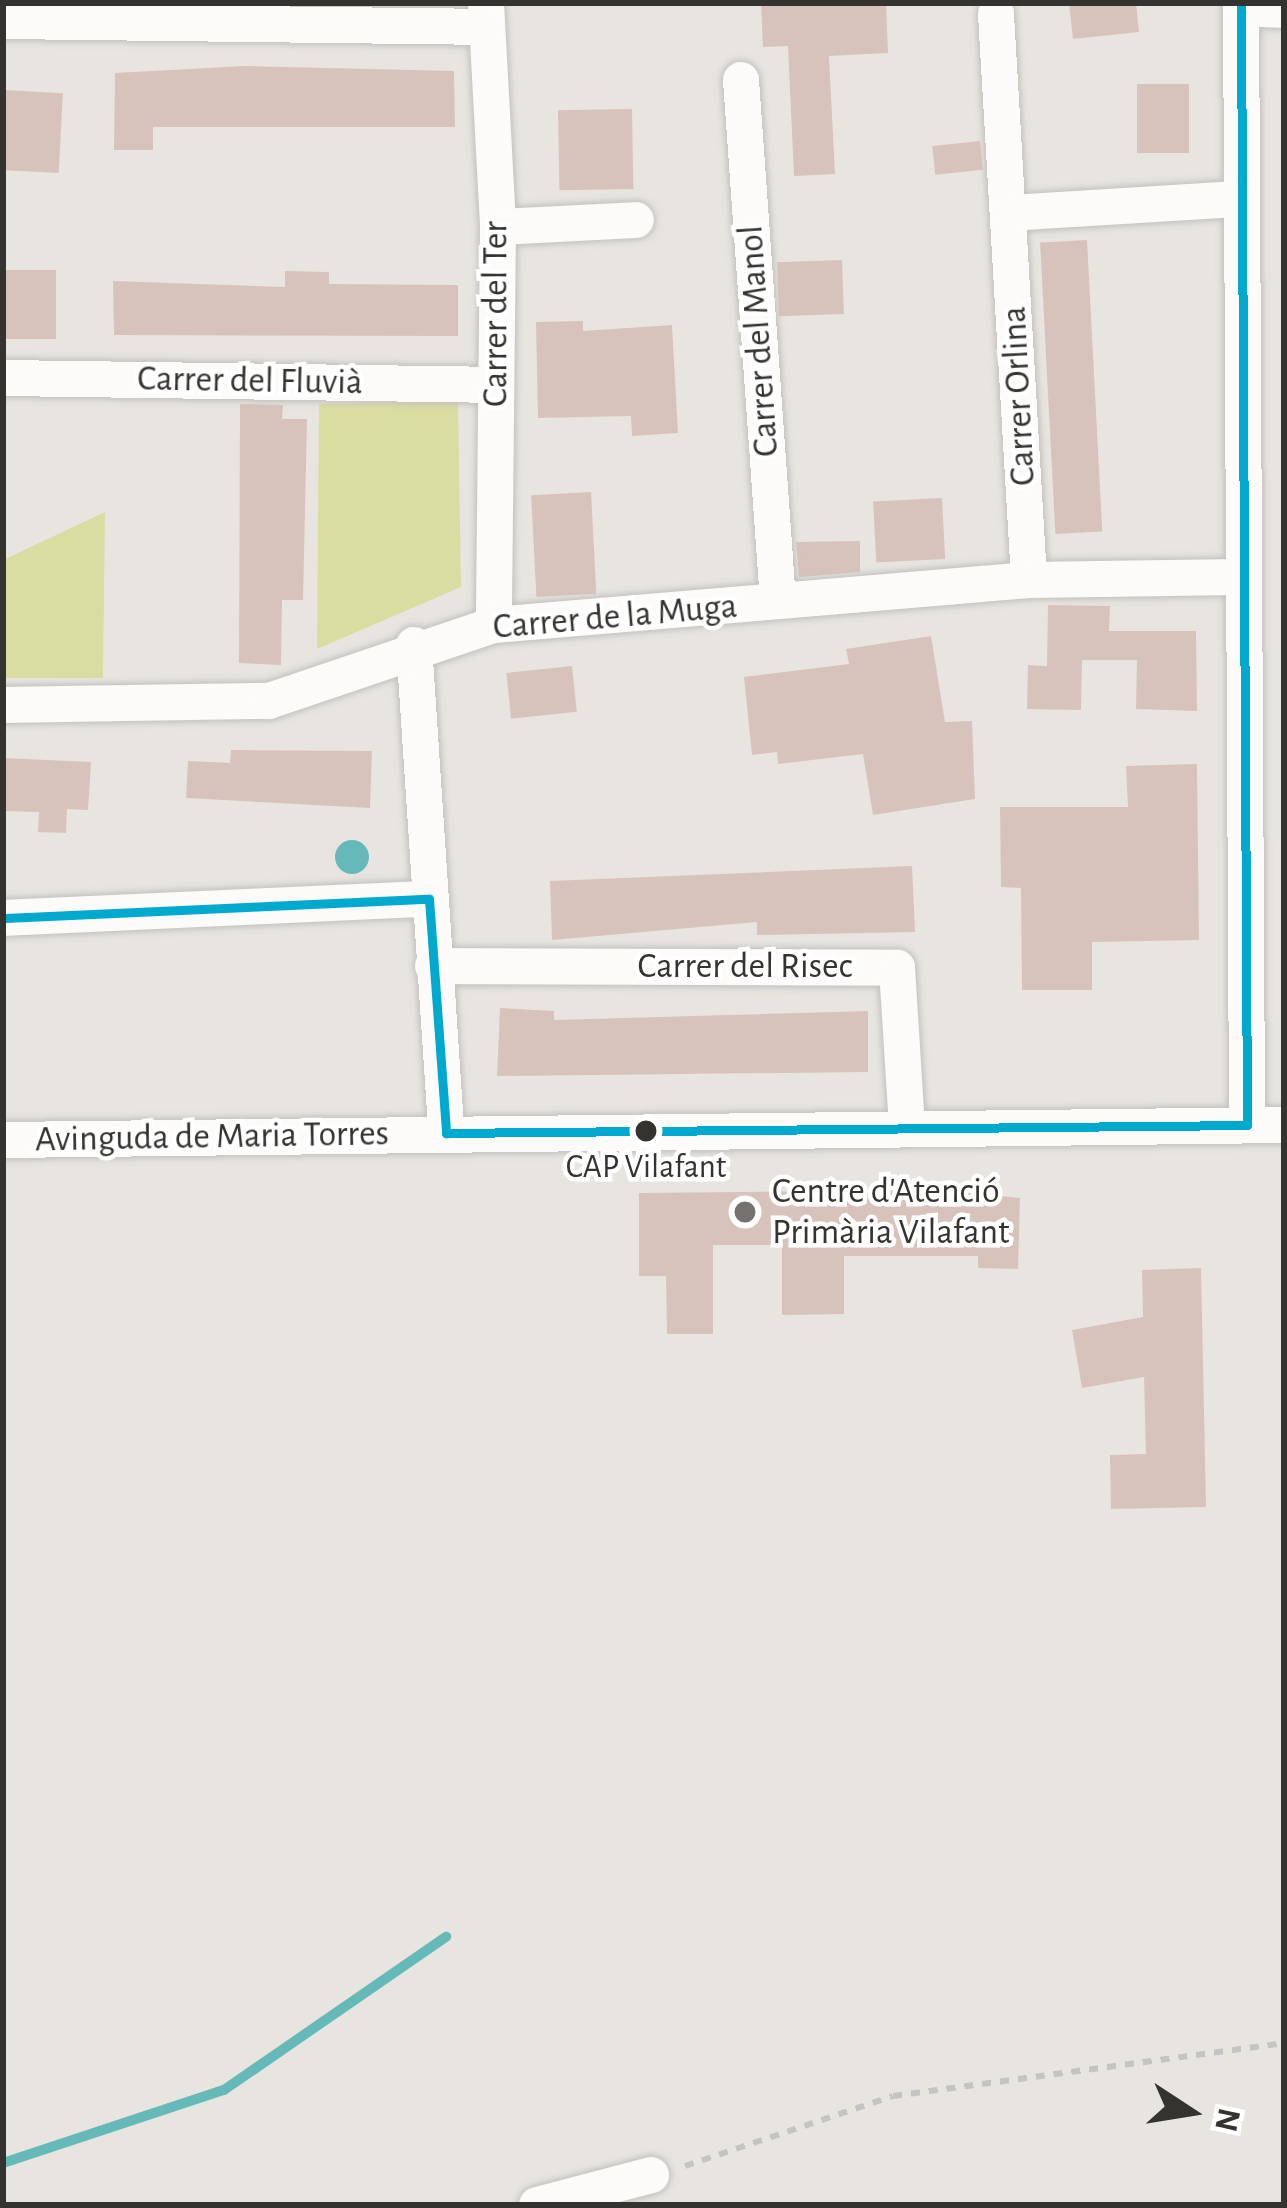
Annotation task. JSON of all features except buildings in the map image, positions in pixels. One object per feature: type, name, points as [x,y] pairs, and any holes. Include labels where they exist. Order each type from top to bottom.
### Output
[{"type":"street","points":[[1266,1125],[1238,577],[1242,6],[1284,10]]},
{"type":"street","name":"Carrer Orlina","points":[[996,14],[1029,580]]},
{"type":"street","points":[[3,21],[486,15]]},
{"type":"street","name":"Carrer del Ter","points":[[486,15],[498,227],[494,626]]},
{"type":"street","name":"Carrer del Manol","points":[[741,80],[778,602]]},
{"type":"street","points":[[1009,213],[1240,199]]},
{"type":"street","points":[[498,227],[636,220]]},
{"type":"street","name":"Carrer del Fluvià","points":[[3,378],[496,385]]},
{"type":"street","name":"Carrer de la Muga","points":[[3,705],[269,701],[414,645],[494,626],[1029,580],[1238,577]]},
{"type":"street","points":[[414,645],[446,1133]]},
{"type":"street","points":[[3,918],[429,898]]},
{"type":"street","name":"Carrer del Risec","points":[[433,966],[897,968],[907,1127]]},
{"type":"street","name":"Avinguda de Maria Torres","points":[[3,1140],[1266,1125]]},
{"type":"street","points":[[538,2205],[651,2175]]},
{"type":"path","points":[[651,2175],[893,2096],[1284,2044]]},
{"type":"green space","points":[[458,401],[461,587],[317,649],[319,404]]},
{"type":"green space","points":[[105,512],[103,678],[3,678],[3,560]]},
{"type":"water","points":[[352,840],[364,845],[369,857],[364,869],[352,874],[340,869],[335,857],[340,845]]},
{"type":"waterway","points":[[3,2163],[224,2090],[446,1937]]},
{"type":"transit line","points":[[3,918],[429,899],[446,1133],[1247,1125],[1241,3]]},
{"type":"place","name":"CAP Vilafant","points":[[646,1131]]},
{"type":"place","name":"Centre d'Atenció Primària Vilafant","points":[[745,1212]]}]
